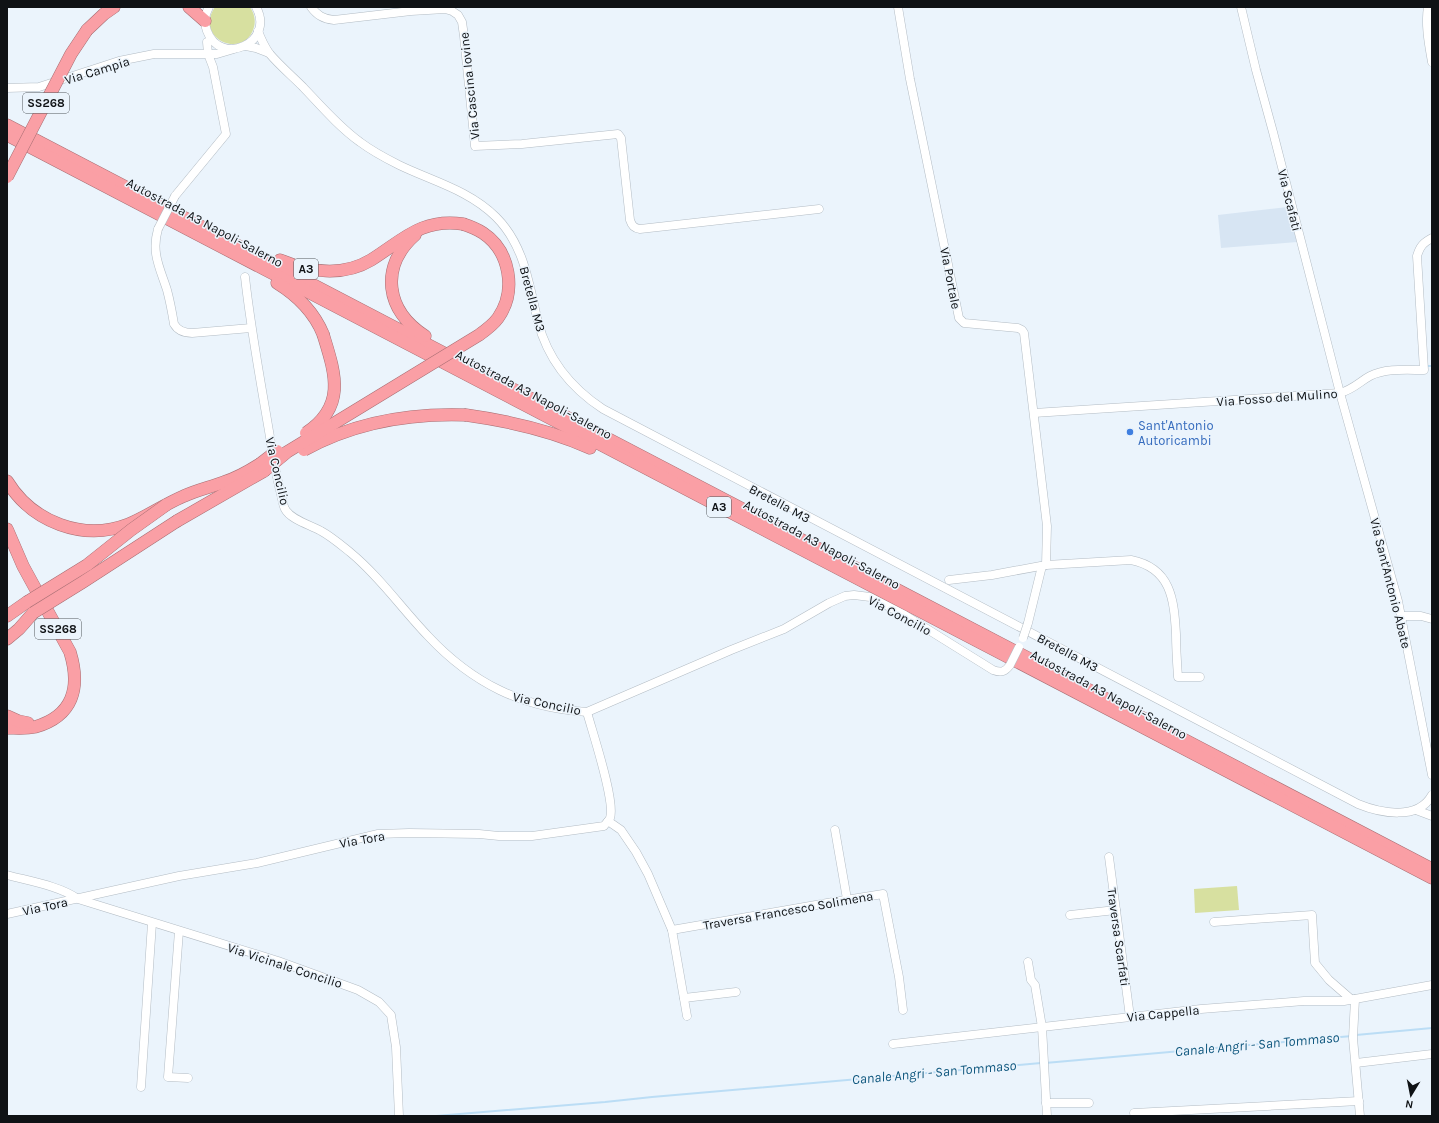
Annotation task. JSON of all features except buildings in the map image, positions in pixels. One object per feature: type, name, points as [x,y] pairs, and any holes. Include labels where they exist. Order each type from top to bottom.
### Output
[{"type":"highway","name":"SS268","points":[[7,177],[71,54],[87,30],[114,7]]},
{"type":"highway","points":[[189,7],[205,21]]},
{"type":"highway","points":[[196,7],[204,7]]},
{"type":"highway","name":"Autostrada A3 Napoli-Salerno","points":[[7,125],[182,221],[714,504],[1432,878]]},
{"type":"highway","name":"Autostrada A3 Napoli-Salerno","points":[[7,135],[182,221],[514,389],[1432,868]]},
{"type":"highway","name":"A3","points":[[176,521],[479,335],[498,318],[508,296],[509,285],[506,263],[500,251],[483,232],[463,224],[451,222],[436,223],[414,231],[370,260],[358,266],[346,270],[324,271],[311,270],[289,264],[242,241],[182,221]]},
{"type":"highway","name":"A3","points":[[182,221],[212,247],[269,278],[294,295],[313,314],[323,334],[335,378],[334,395],[331,404],[321,421],[314,428],[262,467]]},
{"type":"highway","name":"A3","points":[[426,227],[407,242],[397,258],[393,268],[392,288],[398,309],[412,327],[424,336],[462,356],[514,389]]},
{"type":"highway","name":"A3","points":[[166,505],[184,496],[233,479],[339,434],[377,422],[426,415],[466,415],[502,420],[549,432],[600,452],[649,477],[714,504]]},
{"type":"highway","points":[[7,481],[21,500],[30,508],[46,519],[68,527],[96,530],[117,527],[129,524],[166,505]]},
{"type":"highway","name":"SS268","points":[[7,616],[87,565],[131,530],[166,505]]},
{"type":"highway","name":"SS268","points":[[7,631],[176,521]]},
{"type":"highway","name":"SS268","points":[[7,529],[23,566],[70,652],[75,672],[74,690],[70,700],[60,714],[53,720],[34,727],[7,728]]},
{"type":"highway","name":"SS268","points":[[7,639],[19,629],[33,613]]},
{"type":"highway","points":[[7,716],[26,723],[44,723]]},
{"type":"street","points":[[209,7],[205,21],[208,33],[208,54],[213,67],[226,134],[176,196],[158,229],[155,243],[156,255],[176,328],[186,333],[251,328]]},
{"type":"street","points":[[246,46],[251,42],[258,31],[260,19],[256,7]]},
{"type":"street","name":"Via Cascina Iovine","points":[[311,7],[325,19],[334,20],[438,9],[452,11],[458,15],[462,22],[464,36],[475,146],[522,144],[618,134],[620,136],[622,146],[630,220],[631,225],[635,228],[640,229],[819,209]]},
{"type":"street","name":"Via Portale","points":[[898,7],[910,79],[959,318],[964,324],[1022,330],[1025,337],[1047,526],[1044,566]]},
{"type":"street","name":"Via Scafati","points":[[1241,7],[1340,393]]},
{"type":"street","points":[[1428,7],[1428,40],[1432,62]]},
{"type":"street","name":"Bretella M3","points":[[258,31],[269,53],[343,128],[359,141],[378,154],[400,165],[458,190],[486,208],[506,228],[521,254],[538,323],[550,354],[568,380],[578,391],[591,401],[650,435],[1358,804],[1384,811],[1427,811],[1432,796]]},
{"type":"street","points":[[208,33],[216,43],[227,49],[234,49]]},
{"type":"street","points":[[187,54],[201,49],[207,42]]},
{"type":"street","name":"Bretella M3","points":[[246,46],[269,53]]},
{"type":"street","name":"Via Campia","points":[[7,88],[39,87],[119,61],[154,54],[208,54],[225,52],[246,46]]},
{"type":"street","points":[[213,67],[215,60],[225,52]]},
{"type":"street","name":"Via Fosso del Mulino","points":[[1034,413],[1340,393],[1349,390],[1371,376],[1386,371],[1424,366],[1417,256],[1422,243],[1432,238]]},
{"type":"street","name":"Via Concilio","points":[[245,277],[251,328],[277,480],[288,514],[322,531],[353,555],[376,577],[427,636],[458,664],[473,675],[504,693],[518,699],[587,712],[731,650],[784,629],[830,603],[845,596],[854,595],[870,597],[904,614],[993,670],[1003,672],[1010,665],[1023,638],[1044,566]]},
{"type":"street","name":"Via Sant'Antonio Abate","points":[[1340,393],[1401,616],[1432,775]]},
{"type":"street","points":[[949,580],[992,575],[1044,566],[1131,560],[1140,562],[1150,567],[1164,580],[1172,596],[1178,677],[1200,677]]},
{"type":"street","points":[[1401,616],[1421,616],[1432,619]]},
{"type":"street","points":[[587,712],[610,801],[610,818],[608,821],[621,830],[636,852],[648,874],[672,930],[687,1016]]},
{"type":"street","name":"Via Tora","points":[[7,914],[179,876],[257,863],[378,834],[409,833],[532,836],[604,826],[608,821]]},
{"type":"street","points":[[835,830],[848,900]]},
{"type":"street","name":"Traversa Scarfati","points":[[1109,857],[1130,1017]]},
{"type":"street","name":"Via Vicinale Concilio","points":[[7,875],[53,888],[71,894],[78,899],[152,923],[278,961],[358,990],[379,1002],[391,1015],[396,1047],[399,1114]]},
{"type":"street","name":"Traversa Francesco Solimena","points":[[672,930],[883,894],[900,984],[903,1010]]},
{"type":"street","points":[[1070,915],[1116,910]]},
{"type":"street","points":[[1214,922],[1312,914],[1315,963],[1334,985],[1354,999],[1353,1035],[1360,1116]]},
{"type":"street","points":[[141,1087],[152,923]]},
{"type":"street","points":[[179,931],[168,1077],[188,1078]]},
{"type":"street","points":[[1028,962],[1031,980],[1035,985],[1042,1027],[1046,1116]]},
{"type":"street","name":"Via Cappella","points":[[893,1044],[1201,1009],[1304,1001],[1344,1001],[1432,985]]},
{"type":"street","points":[[684,998],[736,992]]},
{"type":"street","points":[[1356,1063],[1432,1054]]},
{"type":"street","points":[[1134,1112],[1169,1113],[1359,1101]]},
{"type":"street","points":[[1046,1103],[1089,1103]]},
{"type":"shaded area","points":[[1288,207],[1297,242],[1221,248],[1218,215]]},
{"type":"green space","points":[[215,7],[250,7],[254,14],[255,22],[249,37],[241,43],[232,44],[223,42],[215,36],[211,28],[210,18]]},
{"type":"green space","points":[[1237,886],[1239,910],[1195,913],[1194,889]]},
{"type":"waterway","points":[[1426,366],[1432,366]]},
{"type":"waterway","name":"Canale Angri - San Tommaso","points":[[1356,1035],[1432,1028]]},
{"type":"waterway","name":"Canale Angri - San Tommaso","points":[[1045,1063],[1352,1036]]},
{"type":"waterway","name":"Canale Angri - San Tommaso","points":[[436,1116],[1041,1063]]},
{"type":"place","name":"Sant'Antonio Autoricambi","points":[[1130,432]]}]
